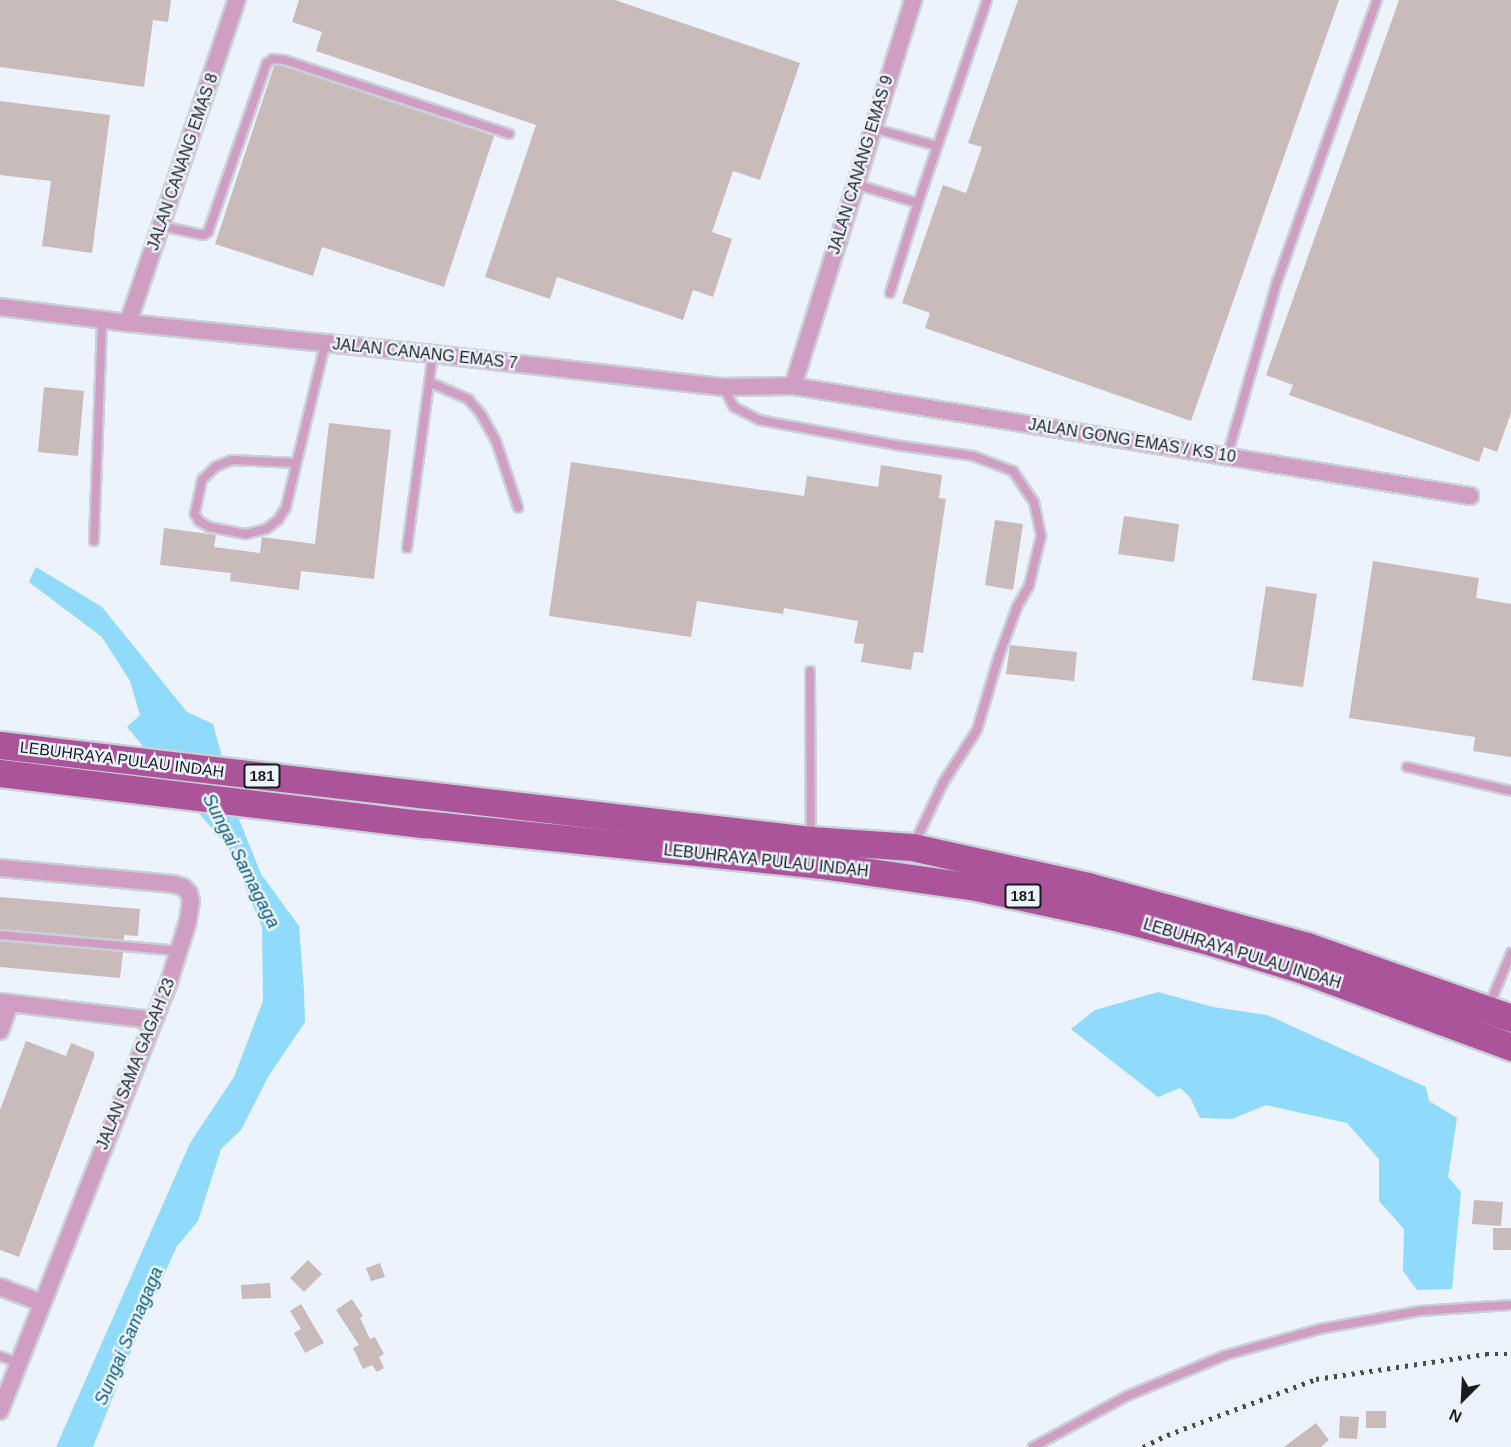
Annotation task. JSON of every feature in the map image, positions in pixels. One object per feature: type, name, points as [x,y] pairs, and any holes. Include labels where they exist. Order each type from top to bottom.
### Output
[{"type":"main road","name":"LEBUHRAYA PULAU INDAH","points":[[0,745],[811,840],[912,847],[1088,886],[1307,945],[1500,1013]]},
{"type":"main road","name":"LEBUHRAYA PULAU INDAH","points":[[0,773],[516,834],[828,866],[976,887],[1047,901],[1212,942],[1303,970],[1511,1047]]},
{"type":"street","name":"JALAN CANANG EMAS 8","points":[[128,323],[237,0]]},
{"type":"street","name":"JALAN CANANG EMAS 9","points":[[793,386],[913,0]]},
{"type":"street","name":"JALAN CANANG EMAS 7","points":[[0,308],[722,387],[793,386]]},
{"type":"street","name":"JALAN GONG EMAS / KS 10","points":[[793,386],[1470,496]]},
{"type":"street","name":"JALAN SAMA GAGAH 23","points":[[0,868],[183,887],[189,893],[191,901],[179,951],[0,1411]]},
{"type":"street","points":[[0,1031],[5,1003],[153,1020]]},
{"type":"street","points":[[0,1287],[42,1303]]},
{"type":"lane","points":[[890,293],[987,0]]},
{"type":"lane","points":[[1227,457],[1277,282],[1377,0]]},
{"type":"lane","points":[[161,226],[203,235],[208,232],[267,63],[273,59],[284,60],[509,134]]},
{"type":"lane","points":[[872,128],[937,146]]},
{"type":"lane","points":[[855,184],[918,203]]},
{"type":"lane","points":[[94,541],[100,452],[102,320]]},
{"type":"lane","points":[[296,463],[232,460],[215,467],[202,480],[195,514],[199,521],[209,527],[246,534],[266,530],[278,520],[286,507],[325,344]]},
{"type":"lane","points":[[407,548],[433,354]]},
{"type":"lane","points":[[429,382],[468,399],[481,414],[496,441],[518,507]]},
{"type":"lane","points":[[722,387],[734,407],[759,420],[895,446],[972,456],[1003,467],[1013,471],[1034,502],[1041,536],[1029,586],[1017,607],[999,656],[977,730],[943,783],[912,847]]},
{"type":"lane","points":[[810,671],[811,840]]},
{"type":"lane","points":[[1407,767],[1511,791]]},
{"type":"lane","points":[[0,935],[179,951]]},
{"type":"lane","points":[[1500,1013],[1511,953]]},
{"type":"lane","points":[[1033,1447],[1127,1396],[1226,1355],[1320,1329],[1419,1311],[1511,1305]]},
{"type":"lane","points":[[0,1356],[18,1363]]},
{"type":"water","name":"Sungai Samagaga","points":[[36,567],[102,607],[187,712],[213,724],[240,822],[261,874],[299,926],[304,991],[305,1022],[268,1077],[241,1130],[221,1149],[198,1221],[177,1246],[141,1326],[93,1447],[56,1447],[190,1143],[234,1077],[263,1001],[262,927],[229,849],[127,727],[140,715],[130,681],[102,637],[29,582]]},
{"type":"water","points":[[1158,992],[1213,1007],[1267,1015],[1426,1087],[1429,1101],[1457,1118],[1448,1177],[1461,1192],[1452,1289],[1417,1290],[1403,1271],[1404,1229],[1379,1201],[1379,1159],[1347,1123],[1266,1105],[1232,1119],[1200,1118],[1190,1097],[1180,1088],[1158,1097],[1071,1029],[1095,1010]]},
{"type":"building","points":[[0,0],[171,0],[168,22],[153,20],[144,87],[0,67]]},
{"type":"building","points":[[299,0],[615,0],[800,63],[760,180],[733,171],[712,232],[732,239],[713,297],[693,290],[683,320],[557,277],[550,299],[485,277],[536,125],[316,51],[322,32],[292,22]]},
{"type":"building","points":[[1018,0],[1339,0],[1191,421],[925,328],[930,313],[902,303],[943,185],[966,193],[982,147],[968,143]]},
{"type":"building","points":[[1399,0],[1511,0],[1511,413],[1497,452],[1484,447],[1479,462],[1289,395],[1293,385],[1266,375]]},
{"type":"building","points":[[274,66],[283,66],[494,136],[444,287],[322,247],[313,276],[215,244]]},
{"type":"building","points":[[0,101],[110,115],[92,253],[42,246],[51,181],[0,175]]},
{"type":"building","points":[[44,387],[84,391],[78,456],[38,452]]},
{"type":"building","points":[[329,423],[391,430],[374,579],[301,571],[299,590],[230,581],[231,573],[160,565],[164,528],[216,535],[214,547],[260,553],[262,537],[315,544]]},
{"type":"building","points":[[571,462],[804,496],[807,476],[878,487],[881,465],[942,475],[939,498],[946,499],[923,653],[914,652],[911,670],[861,662],[864,644],[854,643],[858,621],[784,608],[783,614],[697,601],[691,637],[549,616]]},
{"type":"building","points":[[1124,516],[1179,524],[1174,562],[1118,554]]},
{"type":"building","points":[[995,520],[1023,524],[1013,590],[985,585]]},
{"type":"building","points":[[1373,561],[1479,578],[1476,598],[1511,604],[1511,757],[1473,751],[1475,737],[1349,718]]},
{"type":"building","points":[[1266,586],[1317,594],[1303,687],[1252,680]]},
{"type":"building","points":[[1010,645],[1077,652],[1074,681],[1006,674]]},
{"type":"building","points":[[0,897],[140,909],[138,936],[124,935],[124,940],[0,929]]},
{"type":"building","points":[[0,941],[123,952],[120,978],[0,967]]},
{"type":"building","points":[[26,1041],[66,1056],[71,1043],[94,1052],[94,1057],[19,1257],[0,1250],[0,1110]]},
{"type":"building","points":[[1474,1200],[1503,1202],[1501,1226],[1472,1224]]},
{"type":"building","points":[[1493,1228],[1511,1228],[1511,1250],[1493,1250]]},
{"type":"building","points":[[308,1260],[322,1274],[304,1292],[290,1278]]},
{"type":"building","points":[[380,1263],[385,1277],[371,1281],[366,1268]]},
{"type":"building","points":[[270,1283],[271,1298],[242,1299],[241,1285]]},
{"type":"building","points":[[352,1299],[363,1316],[360,1318],[370,1339],[375,1337],[384,1354],[379,1357],[384,1368],[377,1372],[372,1365],[363,1369],[353,1348],[359,1345],[336,1310]]},
{"type":"building","points":[[301,1304],[324,1343],[305,1353],[294,1333],[301,1329],[290,1311]]},
{"type":"building","points":[[1366,1411],[1386,1411],[1386,1428],[1366,1428]]},
{"type":"building","points":[[1340,1416],[1359,1417],[1357,1439],[1339,1438]]},
{"type":"building","points":[[1316,1423],[1329,1440],[1321,1447],[1284,1447]]},
{"type":"railway","points":[[1143,1447],[1167,1435],[1316,1379],[1486,1354],[1511,1354]]}]
